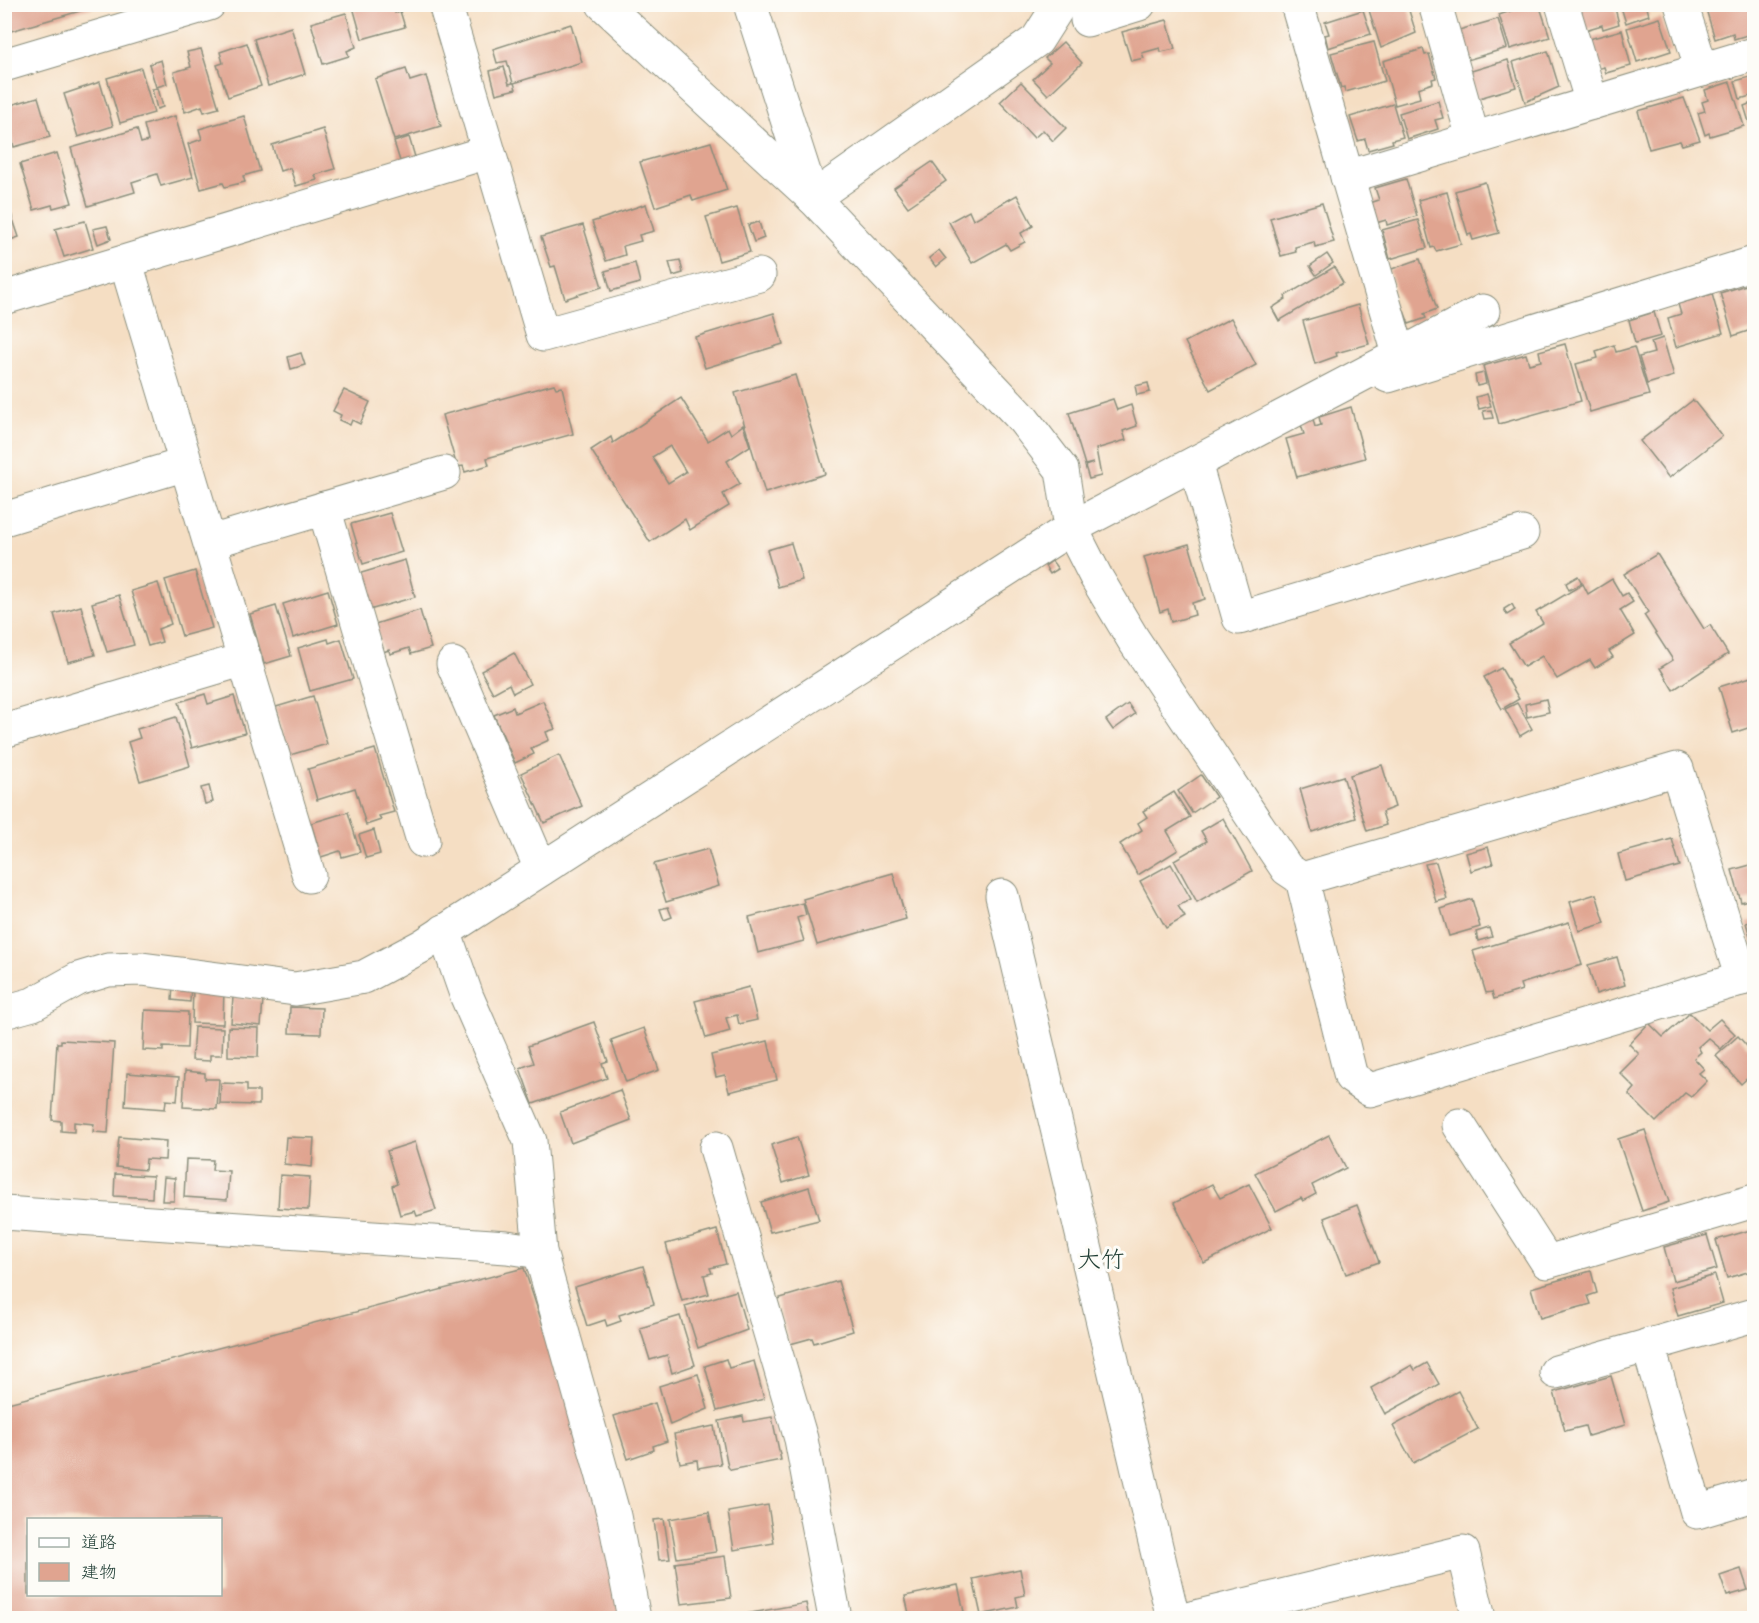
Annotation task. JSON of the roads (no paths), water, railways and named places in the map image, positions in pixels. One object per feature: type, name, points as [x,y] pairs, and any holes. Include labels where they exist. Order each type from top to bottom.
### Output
[{"type":"street","points":[[4,65],[209,4]]},
{"type":"street","points":[[445,4],[543,335],[759,275]]},
{"type":"street","points":[[603,4],[813,198],[1022,418],[1062,470],[1071,528],[1096,577],[1133,639],[1287,869],[1302,879],[1351,1077],[1370,1090],[1748,977],[1677,769],[1302,879]]},
{"type":"street","points":[[750,4],[813,198]]},
{"type":"street","points":[[813,198],[1074,12],[1139,4]]},
{"type":"street","points":[[1297,4],[1399,354]]},
{"type":"street","points":[[1435,4],[1473,138]]},
{"type":"street","points":[[1562,4],[1592,104]]},
{"type":"street","points":[[1681,4],[1702,70]]},
{"type":"street","points":[[1347,177],[1755,54]]},
{"type":"street","points":[[4,298],[488,152]]},
{"type":"street","points":[[126,263],[309,876]]},
{"type":"street","points":[[1328,392],[1450,359],[1464,350],[1755,263]]},
{"type":"street","points":[[4,1012],[33,1004],[78,979],[108,970],[142,969],[295,989],[364,977],[444,931],[1071,528],[1483,311]]},
{"type":"street","points":[[1195,463],[1239,618],[1521,533]]},
{"type":"street","points":[[4,519],[186,464]]},
{"type":"street","points":[[210,542],[444,473]]},
{"type":"street","points":[[324,508],[423,841]]},
{"type":"street","points":[[4,731],[245,659]]},
{"type":"street","points":[[453,664],[541,868]]},
{"type":"street","points":[[1002,896],[1173,1618]]},
{"type":"street","points":[[444,931],[467,997],[530,1141],[540,1252],[614,1516],[634,1618]]},
{"type":"street","points":[[1459,1125],[1547,1262],[1755,1201]]},
{"type":"street","points":[[716,1148],[792,1401],[835,1618]]},
{"type":"street","points":[[4,1213],[507,1247],[540,1252]]},
{"type":"street","points":[[1556,1372],[1755,1315]]},
{"type":"street","points":[[1648,1345],[1697,1512],[1755,1495]]},
{"type":"street","points":[[1191,1618],[1463,1552],[1479,1618]]},
{"type":"district","name":"大竹","points":[[1101,1262]]}]
